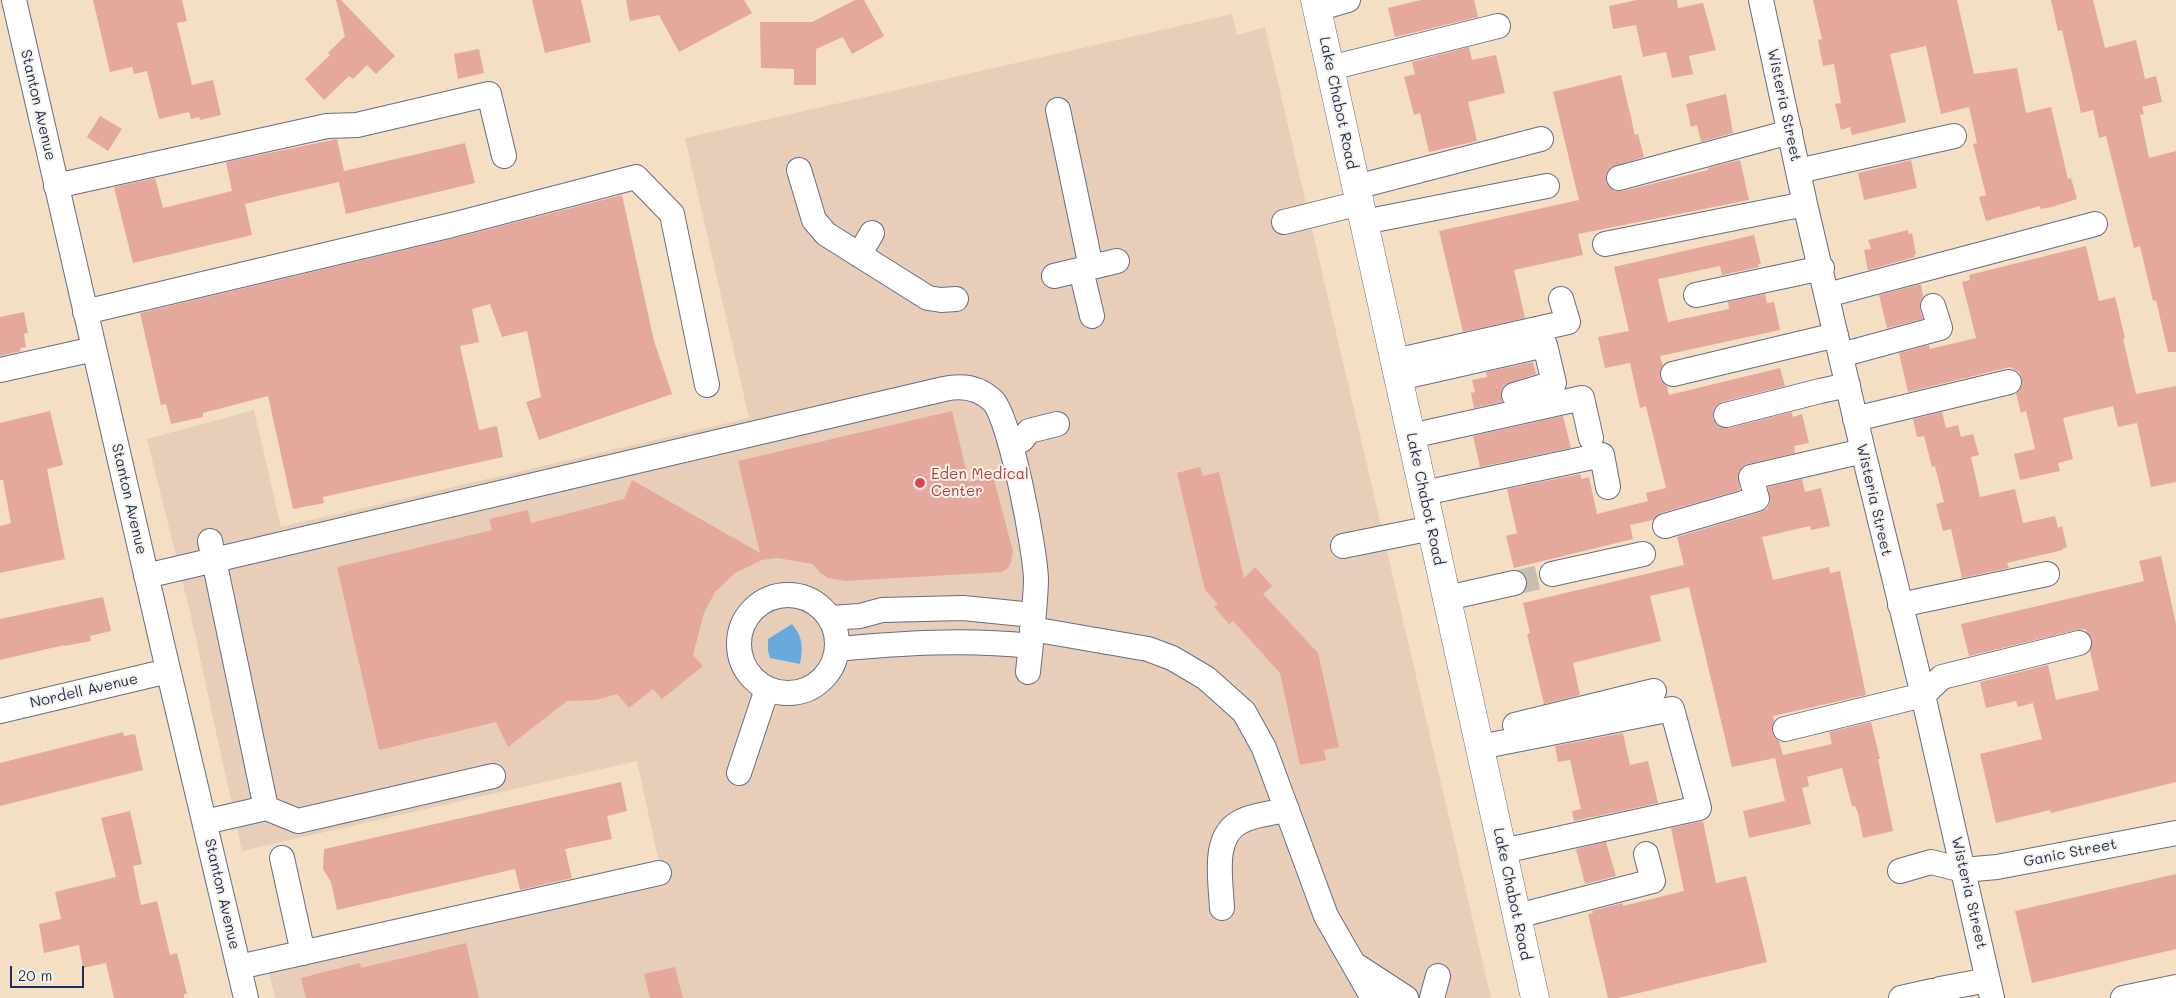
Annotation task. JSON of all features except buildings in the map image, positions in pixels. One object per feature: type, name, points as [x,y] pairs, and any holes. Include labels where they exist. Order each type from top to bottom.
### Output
[{"type":"main road","name":"Lake Chabot Road","points":[[1316,4],[1535,998]]},
{"type":"street","name":"Stanton Avenue","points":[[14,0],[168,671],[246,998]]},
{"type":"street","points":[[1316,4],[1348,0]]},
{"type":"street","name":"Wisteria Street","points":[[1765,1],[1805,204],[1822,268],[1855,419],[1923,695],[1990,989]]},
{"type":"street","points":[[1330,68],[1498,26]]},
{"type":"street","points":[[56,186],[327,126],[358,125],[489,94],[504,156]]},
{"type":"street","points":[[1058,110],[1086,268],[1092,316]]},
{"type":"street","points":[[1619,178],[1790,132]]},
{"type":"street","points":[[1798,171],[1954,136]]},
{"type":"street","points":[[1284,222],[1360,204],[1541,139]]},
{"type":"street","points":[[799,170],[814,220],[826,234],[928,298],[941,300],[956,299]]},
{"type":"street","points":[[85,312],[452,225],[636,177],[672,214],[707,385]]},
{"type":"street","points":[[1360,204],[1547,186]]},
{"type":"street","points":[[1605,244],[1805,204]]},
{"type":"street","points":[[1827,295],[2095,224]]},
{"type":"street","points":[[859,255],[872,233]]},
{"type":"street","points":[[1054,276],[1116,261]]},
{"type":"street","points":[[1696,295],[1822,268]]},
{"type":"street","points":[[1397,370],[1568,322],[1561,299]]},
{"type":"street","points":[[1673,374],[1940,328],[1933,306]]},
{"type":"street","points":[[1397,370],[1545,345],[1554,383],[1514,395]]},
{"type":"street","points":[[0,370],[94,350]]},
{"type":"street","points":[[1855,419],[2009,382]]},
{"type":"street","points":[[1726,415],[1848,385]]},
{"type":"street","points":[[146,576],[211,550],[953,387],[973,388],[993,401],[1016,441],[1033,548],[1036,580],[1028,672]]},
{"type":"street","points":[[1411,436],[1582,398],[1591,438]]},
{"type":"street","points":[[1016,441],[1032,445],[1059,432]]},
{"type":"street","points":[[1664,526],[1757,499],[1751,477],[1863,451]]},
{"type":"street","points":[[1424,493],[1602,455],[1608,487]]},
{"type":"street","points":[[1343,546],[1432,528]]},
{"type":"street","points":[[211,550],[266,808]]},
{"type":"street","points":[[1552,574],[1642,554]]},
{"type":"street","points":[[1900,605],[2048,574]]},
{"type":"street","points":[[1447,598],[1514,582]]},
{"type":"street","points":[[783,595],[802,596],[818,605],[831,618],[837,633],[838,648],[830,671],[813,688],[798,693],[782,694],[767,689],[751,678],[741,663],[738,645],[741,626],[751,611],[766,600],[783,595]]},
{"type":"street","points":[[831,618],[860,616],[882,610],[963,608],[1032,630],[1148,649],[1172,658],[1206,678],[1244,712],[1264,748],[1326,916],[1373,998]]},
{"type":"street","points":[[838,648],[904,642],[1002,643],[1032,630]]},
{"type":"street","points":[[1785,729],[1923,695],[1942,677],[2079,643]]},
{"type":"street","name":"Nordell Avenue","points":[[0,711],[168,671]]},
{"type":"street","points":[[739,773],[767,689]]},
{"type":"street","points":[[1478,740],[1654,691]]},
{"type":"street","points":[[1478,740],[1672,709],[1698,808],[1503,851]]},
{"type":"street","points":[[205,822],[266,808],[298,821],[493,776]]},
{"type":"street","points":[[1222,908],[1221,853],[1226,835],[1232,826],[1244,820],[1287,809]]},
{"type":"street","name":"Ganic Street","points":[[1900,871],[1931,862],[1963,870],[1997,867],[2176,833]]},
{"type":"street","points":[[1517,916],[1653,881],[1646,854]]},
{"type":"street","points":[[282,858],[303,953]]},
{"type":"street","points":[[239,968],[659,873]]},
{"type":"street","points":[[1353,963],[1406,998]]},
{"type":"street","points":[[2123,998],[2176,986]]},
{"type":"street","points":[[1901,998],[1936,990],[1990,989]]},
{"type":"shaded area","name":"Eden Medical Center","points":[[1232,14],[1237,35],[1265,27],[1491,998],[275,998],[268,968],[664,886],[637,761],[242,851],[190,612],[147,439],[254,410],[281,527],[749,418],[685,138]]},
{"type":"water","points":[[792,624],[798,633],[801,643],[800,664],[770,658],[768,651],[768,639]]},
{"type":"tunnel","points":[[1514,583],[1552,574]]},
{"type":"place","name":"Eden Medical Center","points":[[920,483]]}]
